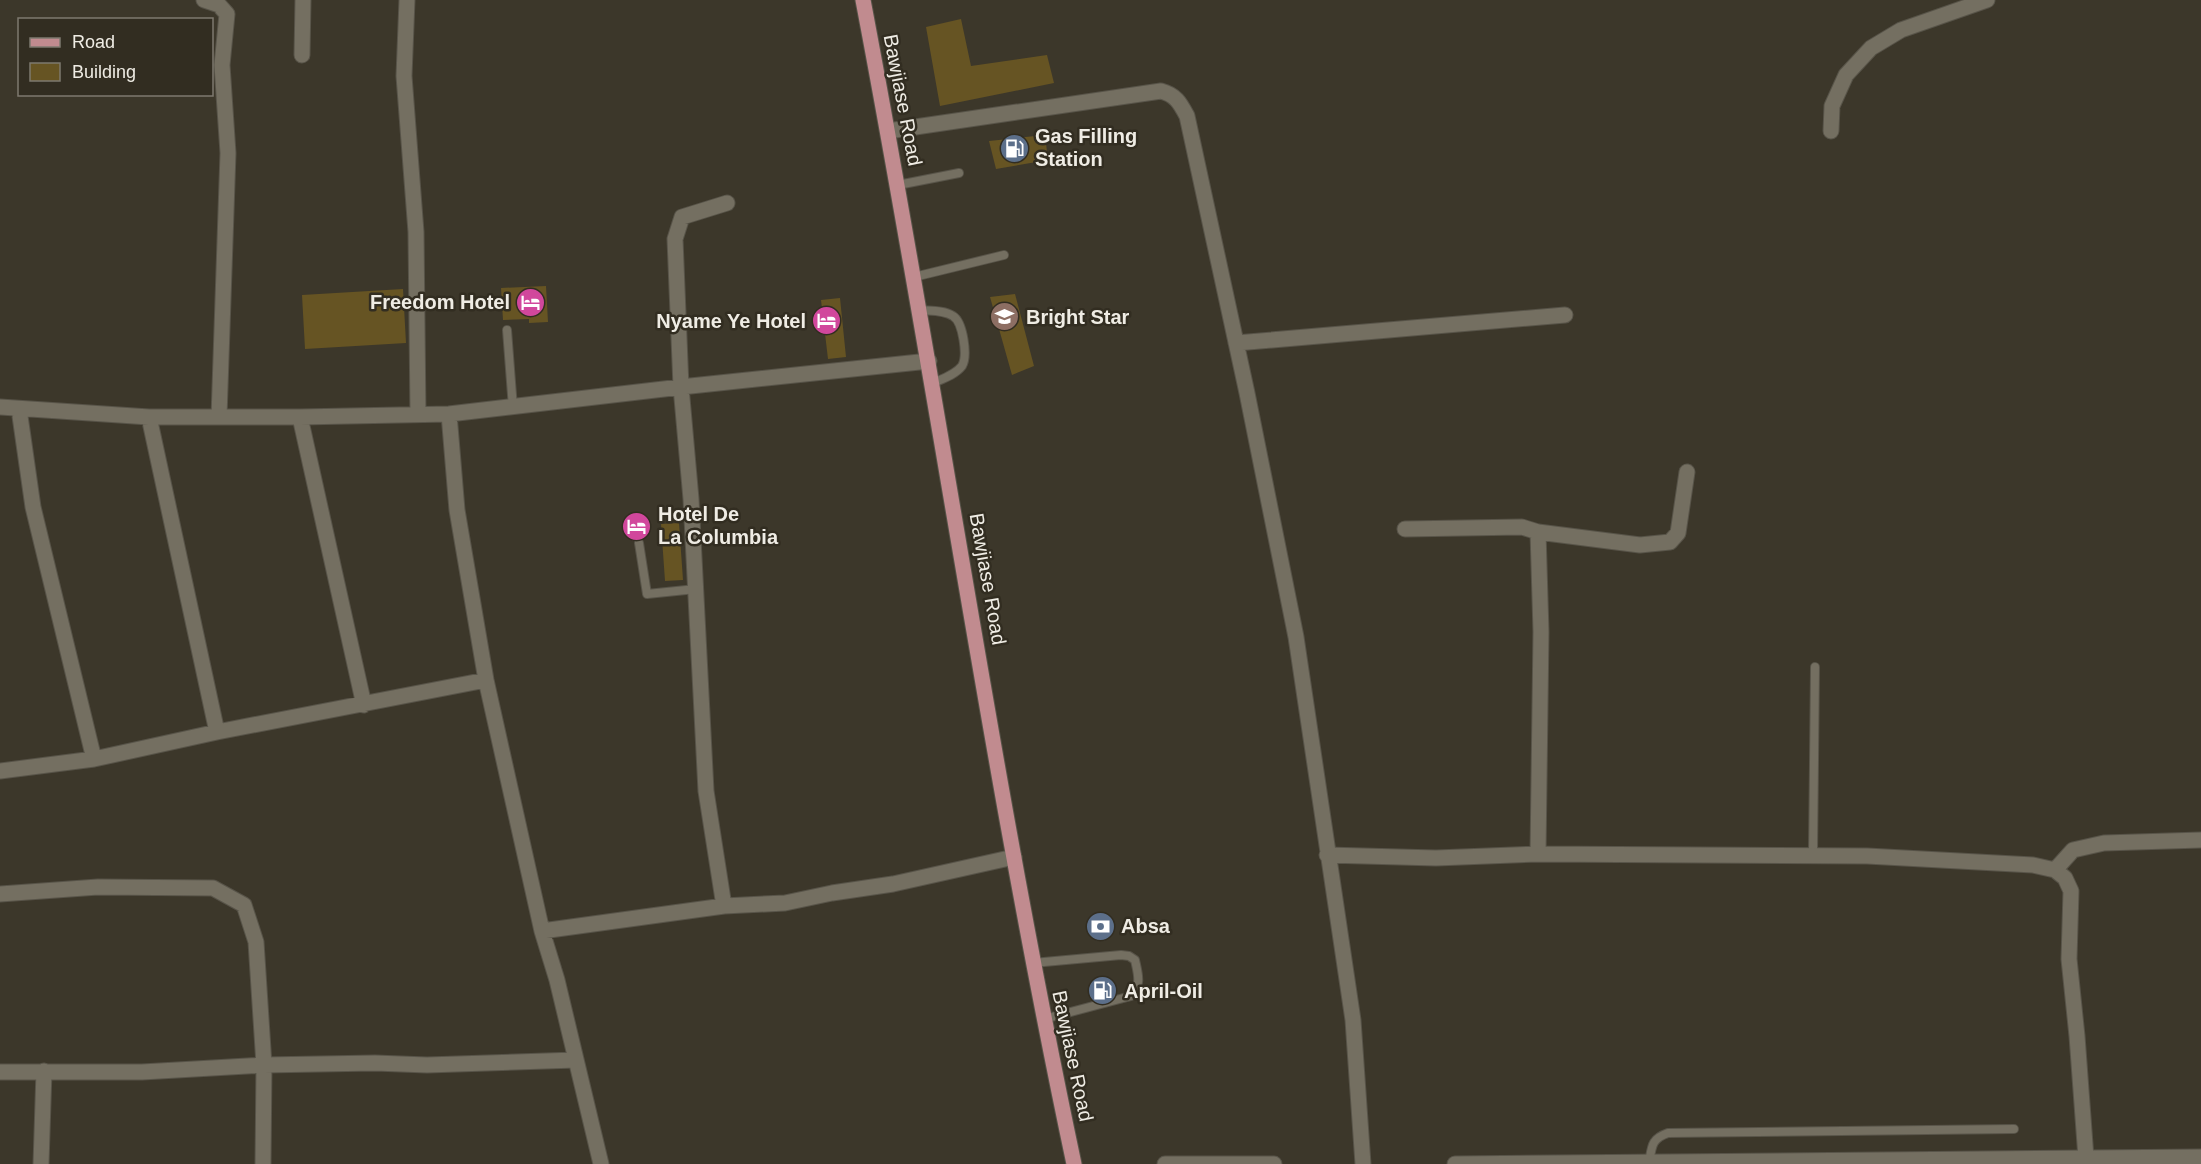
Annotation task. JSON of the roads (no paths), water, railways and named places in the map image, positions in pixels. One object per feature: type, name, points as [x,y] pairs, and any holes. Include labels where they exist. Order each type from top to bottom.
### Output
[{"type":"main road","name":"Bawjiase Road","points":[[863,0],[933,383],[1043,1020],[1074,1164]]},
{"type":"street","points":[[204,0],[219,5],[227,14],[222,65],[228,153],[219,417]]},
{"type":"street","points":[[302,55],[303,0]]},
{"type":"street","points":[[407,0],[405,76],[416,232],[418,415]]},
{"type":"street","points":[[1831,131],[1832,106],[1846,75],[1871,48],[1901,30],[1988,0]]},
{"type":"street","points":[[888,131],[1161,91],[1170,93],[1178,100],[1187,116],[1296,637],[1353,1020],[1363,1164]]},
{"type":"street","points":[[724,906],[706,791],[692,499],[681,387],[675,239],[682,217],[727,203]]},
{"type":"street","points":[[1236,343],[1565,315]]},
{"type":"street","points":[[0,407],[149,417],[449,414],[681,387],[929,362]]},
{"type":"street","points":[[20,409],[33,507],[94,759]]},
{"type":"street","points":[[449,414],[457,510],[486,680],[542,931],[601,1164]]},
{"type":"street","points":[[149,417],[217,732]]},
{"type":"street","points":[[300,417],[364,705]]},
{"type":"street","points":[[1405,529],[1522,527],[1538,532],[1640,545],[1670,542],[1678,533],[1688,472]]},
{"type":"street","points":[[1538,532],[1541,632],[1538,854]]},
{"type":"street","points":[[0,771],[94,759],[217,732],[486,680]]},
{"type":"street","points":[[2055,870],[2073,850],[2104,843],[2201,840]]},
{"type":"street","points":[[1327,855],[1436,858],[1538,854],[1867,856],[2033,865],[2055,870],[2065,878],[2071,891],[2069,959],[2078,1036],[2086,1158]]},
{"type":"street","points":[[542,931],[724,906],[785,903],[892,884],[1014,857]]},
{"type":"street","points":[[0,894],[98,887],[213,888],[244,905],[256,942],[264,1065],[263,1164]]},
{"type":"street","points":[[0,1072],[142,1072],[264,1065],[375,1063],[427,1065],[576,1060]]},
{"type":"street","points":[[41,1164],[44,1071]]},
{"type":"street","points":[[1455,1164],[2201,1157]]},
{"type":"street","points":[[1165,1164],[1274,1164]]},
{"type":"lane","points":[[898,185],[959,173]]},
{"type":"lane","points":[[914,277],[1004,255]]},
{"type":"lane","points":[[920,310],[952,315],[958,320],[962,332],[965,356],[962,365],[954,373],[933,383]]},
{"type":"lane","points":[[507,330],[513,408]]},
{"type":"lane","points":[[639,543],[646,594],[696,589]]},
{"type":"lane","points":[[1814,856],[1815,667]]},
{"type":"lane","points":[[1033,963],[1129,956],[1135,960],[1139,981],[1137,990],[1131,996],[1043,1020]]},
{"type":"lane","points":[[1649,1163],[1652,1145],[1658,1136],[1668,1133],[2014,1129]]},
{"type":"place","name":"Gas Filling Station","points":[[1014,148]]},
{"type":"place","name":"Freedom Hotel","points":[[531,302]]},
{"type":"place","name":"Bright Star","points":[[1005,317]]},
{"type":"place","name":"Nyame Ye Hotel","points":[[827,321]]},
{"type":"place","name":"Hotel De La Columbia","points":[[637,526]]},
{"type":"place","name":"Absa","points":[[1100,926]]},
{"type":"place","name":"April-Oil","points":[[1103,991]]}]
